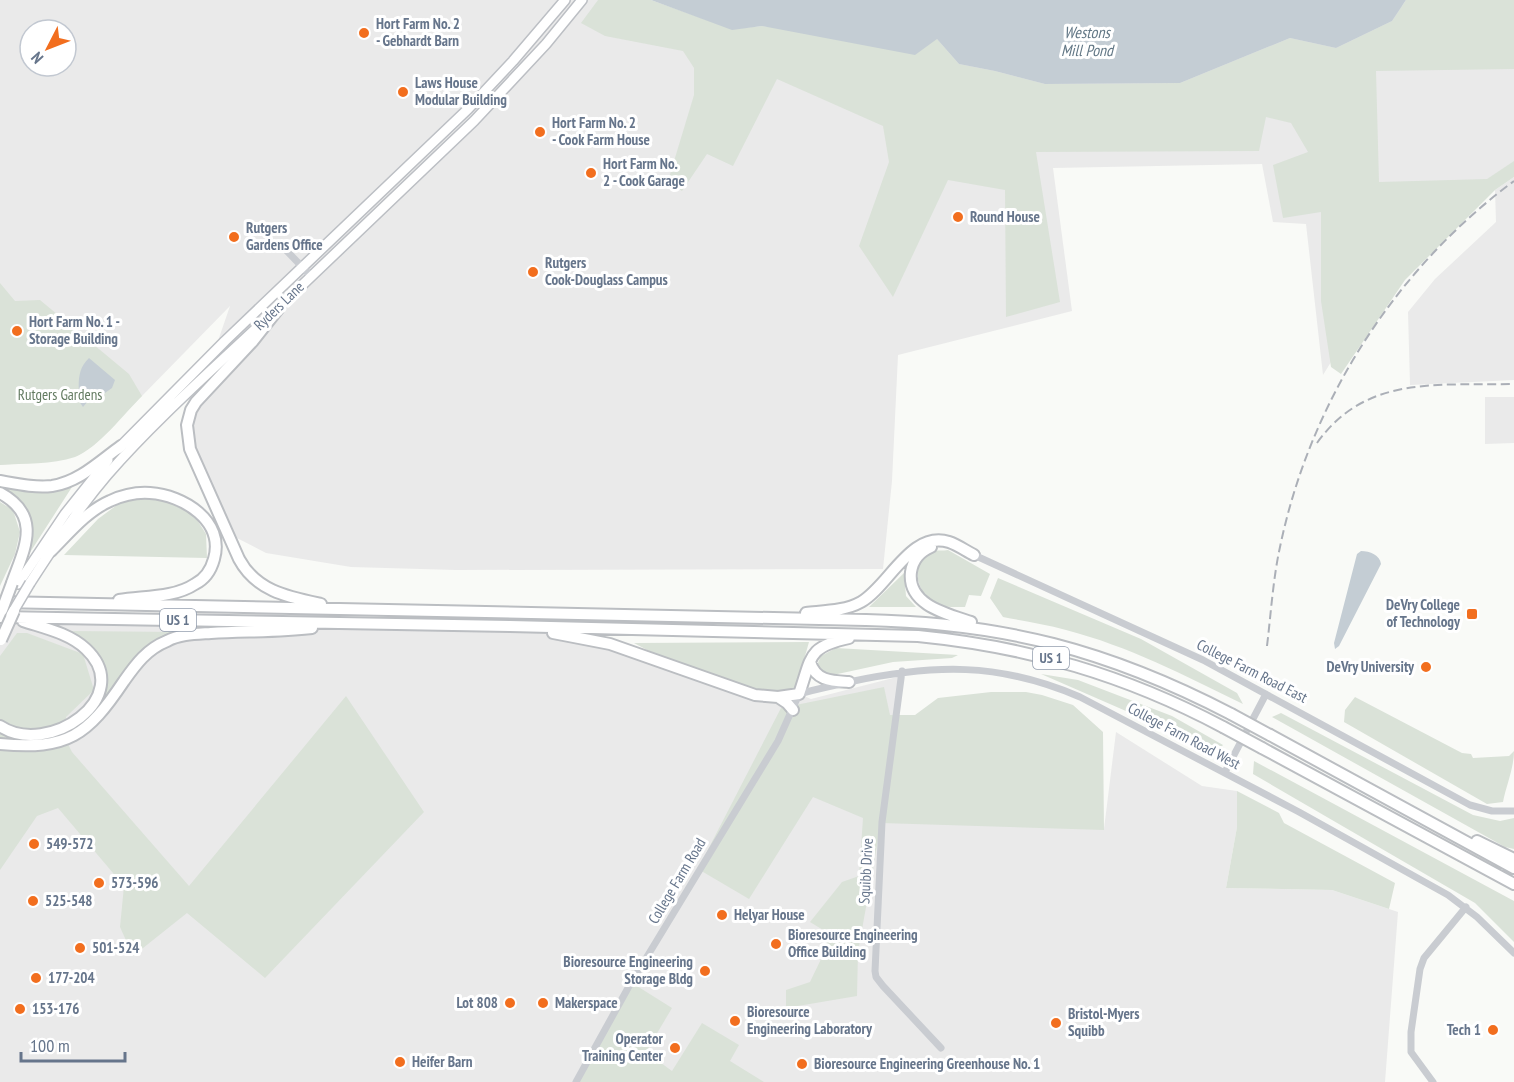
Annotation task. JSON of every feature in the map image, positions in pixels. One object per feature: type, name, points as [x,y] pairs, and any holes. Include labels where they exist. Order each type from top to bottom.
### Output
[{"type":"highway","points":[[279,308],[253,341],[194,405],[186,425],[188,443],[238,559],[248,574],[261,585],[278,594],[345,610]]},
{"type":"highway","points":[[0,482],[39,486],[65,482],[83,474],[121,446]]},
{"type":"highway","points":[[0,493],[21,511],[27,531],[25,548],[5,612],[0,638]]},
{"type":"highway","points":[[51,551],[100,507],[111,500],[132,494],[150,493],[174,498],[192,507],[209,524],[215,538],[215,556],[209,571],[195,585],[164,594],[85,604]]},
{"type":"highway","points":[[764,618],[843,609],[856,604],[872,594],[913,550],[930,541],[946,541],[974,555]]},
{"type":"highway","points":[[974,555],[946,546],[928,548],[914,562],[911,572],[912,583],[921,599],[932,608],[994,630]]},
{"type":"highway","name":"US 1","points":[[5,612],[85,604],[917,622],[994,630],[1068,647],[1117,662],[1165,681],[1231,714],[1514,868]]},
{"type":"highway","points":[[0,726],[16,734],[28,735],[60,729],[79,719],[88,711],[100,687],[98,669],[86,649],[63,634],[5,612]]},
{"type":"highway","name":"US 1","points":[[5,612],[345,623],[867,634],[951,640],[1042,656],[1139,687],[1185,707],[1514,884]]},
{"type":"highway","points":[[0,744],[46,745],[66,740],[78,733],[100,715],[143,657],[154,647],[172,639],[226,632],[296,630],[345,623]]},
{"type":"highway","points":[[510,626],[601,642],[747,693],[778,698],[793,710]]},
{"type":"highway","points":[[778,698],[799,694],[810,662],[816,651],[824,645],[867,634]]},
{"type":"highway","points":[[810,662],[814,672],[821,678],[849,682]]},
{"type":"highway","points":[[1434,825],[1489,846],[1514,859]]},
{"type":"main road","name":"Ryders Lane","points":[[15,583],[64,514],[121,446],[302,267],[479,97],[513,62],[565,0]]},
{"type":"main road","name":"Ryders Lane","points":[[5,612],[30,584],[84,504],[125,455],[495,100],[582,0]]},
{"type":"street","points":[[283,247],[311,276]]},
{"type":"street","name":"College Farm Road East","points":[[974,555],[1182,650],[1470,805],[1492,811],[1514,812]]},
{"type":"street","name":"College Farm Road West","points":[[799,694],[903,671],[933,668],[969,669],[1009,674],[1047,684],[1090,702],[1225,772],[1448,895],[1466,907],[1514,954]]},
{"type":"street","name":"Squibb Drive","points":[[903,671],[882,822],[875,971],[876,977],[883,986],[941,1048]]},
{"type":"street","name":"College Farm Road","points":[[576,1082],[628,988],[778,741],[799,694]]},
{"type":"street","points":[[1225,772],[1266,694]]},
{"type":"street","points":[[1433,1082],[1411,1052],[1411,1032],[1420,969],[1424,958],[1466,907]]},
{"type":"shaded area","name":"Rutgers Cook-Douglass Campus","points":[[0,0],[628,0],[727,39],[1514,0],[1514,162],[1407,239],[1323,375],[1306,224],[1273,222],[1262,164],[1053,168],[1072,311],[898,355],[892,481],[883,569],[456,570],[351,567],[266,553],[235,537],[189,441],[198,399],[230,306],[94,445],[77,456],[0,465]]},
{"type":"shaded area","points":[[1514,177],[1514,380],[1410,385],[1408,312],[1435,279],[1496,222],[1495,190]]},
{"type":"shaded area","points":[[1485,397],[1514,397],[1514,443],[1485,444]]},
{"type":"shaded area","points":[[0,617],[510,626],[583,638],[747,692],[799,694],[811,699],[901,676],[883,810],[1104,829],[1116,732],[1202,786],[1237,791],[1237,827],[1226,888],[1332,890],[1398,912],[1385,1082],[0,1082]]},
{"type":"green space","points":[[598,0],[651,0],[732,29],[762,26],[937,39],[959,64],[1045,84],[1180,83],[1290,38],[1336,48],[1392,21],[1406,0],[1514,0],[1514,69],[1376,71],[1379,182],[1487,179],[1514,161],[1514,177],[1495,190],[1405,280],[1341,374],[1331,367],[1321,301],[1321,212],[1283,218],[1273,165],[1308,152],[1291,123],[1266,117],[1259,151],[1036,152],[1060,302],[1006,317],[1005,190],[948,180],[893,297],[859,246],[889,162],[883,126],[777,79],[733,166],[707,154],[682,191],[668,181],[694,95],[694,68],[683,51],[605,36],[581,23]]},
{"type":"green space","name":"Rutgers Gardens","points":[[0,283],[15,301],[40,300],[129,374],[142,396],[102,438],[84,453],[66,460],[47,463],[0,465]]},
{"type":"green space","points":[[0,487],[49,492],[72,487],[29,554],[33,530],[27,514],[0,490]]},
{"type":"green space","points":[[158,497],[194,515],[206,534],[207,558],[64,555],[98,519],[121,502]]},
{"type":"green space","points":[[0,502],[13,510],[20,532],[15,554],[0,586]]},
{"type":"green space","points":[[948,550],[990,574],[981,596],[969,595],[965,607],[947,607],[937,604],[924,593],[920,585],[918,569],[925,555],[933,551]]},
{"type":"green space","points":[[904,573],[906,596],[916,607],[869,607]]},
{"type":"green space","points":[[998,578],[1141,639],[1237,693],[1243,704],[1156,662],[1112,644],[1042,624],[1003,617],[990,598]]},
{"type":"green space","points":[[69,631],[179,632],[149,645],[99,710],[104,681],[81,641]]},
{"type":"green space","points":[[17,633],[27,633],[83,654],[94,690],[66,717],[66,740],[72,752],[189,886],[346,696],[424,812],[265,978],[187,913],[133,956],[120,927],[124,886],[58,808],[37,816],[0,870],[0,656]]},
{"type":"green space","points":[[809,642],[796,688],[778,693],[748,687],[664,659],[634,643]]},
{"type":"green space","points":[[836,648],[958,655],[952,658],[893,662],[833,675],[821,673],[817,665],[821,656]]},
{"type":"green space","points":[[1041,674],[1078,680],[1172,716],[1223,745],[1216,753],[1205,753],[1142,718]]},
{"type":"green space","points":[[884,687],[890,715],[915,715],[938,698],[991,692],[1026,692],[1073,705],[1103,732],[1104,830],[881,823],[858,952],[857,996],[786,1008],[786,990],[810,982],[822,957],[828,933],[810,922],[842,882],[859,876],[863,818],[813,797],[749,899],[698,869],[781,708]]},
{"type":"green space","points":[[1355,697],[1462,753],[1471,754],[1473,758],[1509,756],[1514,751],[1503,802],[1487,804],[1344,722],[1345,710]]},
{"type":"green space","points":[[1281,713],[1473,815],[1500,821],[1514,818],[1514,849],[1505,847],[1272,717]]},
{"type":"green space","points":[[1254,761],[1514,901],[1514,942],[1475,903],[1253,774]]},
{"type":"green space","points":[[1237,791],[1279,813],[1284,823],[1395,883],[1389,909],[1332,890],[1226,888],[1237,827]]},
{"type":"green space","points":[[629,981],[672,1008],[646,1052],[672,1071],[702,1023],[739,1045],[730,1061],[764,1082],[574,1082]]},
{"type":"water","name":"Westons Mill Pond","points":[[651,0],[1406,0],[1392,21],[1336,48],[1290,38],[1180,83],[1045,84],[959,64],[937,39],[915,55],[762,26],[732,30]]},
{"type":"water","points":[[89,358],[115,380],[112,388],[102,395],[94,394],[83,407],[79,401],[79,378]]},
{"type":"water","points":[[1361,551],[1374,554],[1379,558],[1381,564],[1339,646],[1335,649],[1334,643],[1357,554]]},
{"type":"railway","points":[[1267,646],[1280,547],[1294,493],[1312,441],[1336,391],[1364,343],[1396,297],[1431,255],[1471,216],[1514,181]]},
{"type":"railway","points":[[1317,443],[1336,421],[1358,405],[1381,395],[1406,388],[1432,385],[1514,384]]},
{"type":"place","name":"Hort Farm No. 2 - Gebhardt Barn","points":[[364,33]]},
{"type":"place","name":"Laws House Modular Building","points":[[403,92]]},
{"type":"place","name":"Hort Farm No. 2 - Cook Farm House","points":[[540,132]]},
{"type":"place","name":"Hort Farm No. 2 - Cook Garage","points":[[591,173]]},
{"type":"place","name":"Round House","points":[[958,217]]},
{"type":"place","name":"Rutgers Gardens Office","points":[[234,237]]},
{"type":"place","name":"Rutgers Cook-Douglass Campus","points":[[533,272]]},
{"type":"place","name":"Hort Farm No. 1 - Storage Building","points":[[17,331]]},
{"type":"place","name":"DeVry College of Technology","points":[[1472,614]]},
{"type":"place","name":"DeVry University","points":[[1426,667]]},
{"type":"place","name":"549-572","points":[[34,844]]},
{"type":"place","name":"573-596","points":[[99,883]]},
{"type":"place","name":"525-548","points":[[33,901]]},
{"type":"place","name":"Helyar House","points":[[722,915]]},
{"type":"place","name":"Bioresource Engineering Office Building","points":[[776,944]]},
{"type":"place","name":"501-524","points":[[80,948]]},
{"type":"place","name":"Bioresource Engineering Storage Bldg","points":[[705,971]]},
{"type":"place","name":"177-204","points":[[36,978]]},
{"type":"place","name":"Lot 808","points":[[510,1003]]},
{"type":"place","name":"Makerspace","points":[[543,1003]]},
{"type":"place","name":"153-176","points":[[20,1009]]},
{"type":"place","name":"Bioresource Engineering Laboratory","points":[[735,1021]]},
{"type":"place","name":"Bristol-Myers Squibb","points":[[1056,1023]]},
{"type":"place","name":"Tech 1","points":[[1493,1030]]},
{"type":"place","name":"Operator Training Center","points":[[675,1048]]},
{"type":"place","name":"Heifer Barn","points":[[400,1062]]},
{"type":"place","name":"Bioresource Engineering Greenhouse No. 1","points":[[802,1064]]}]
